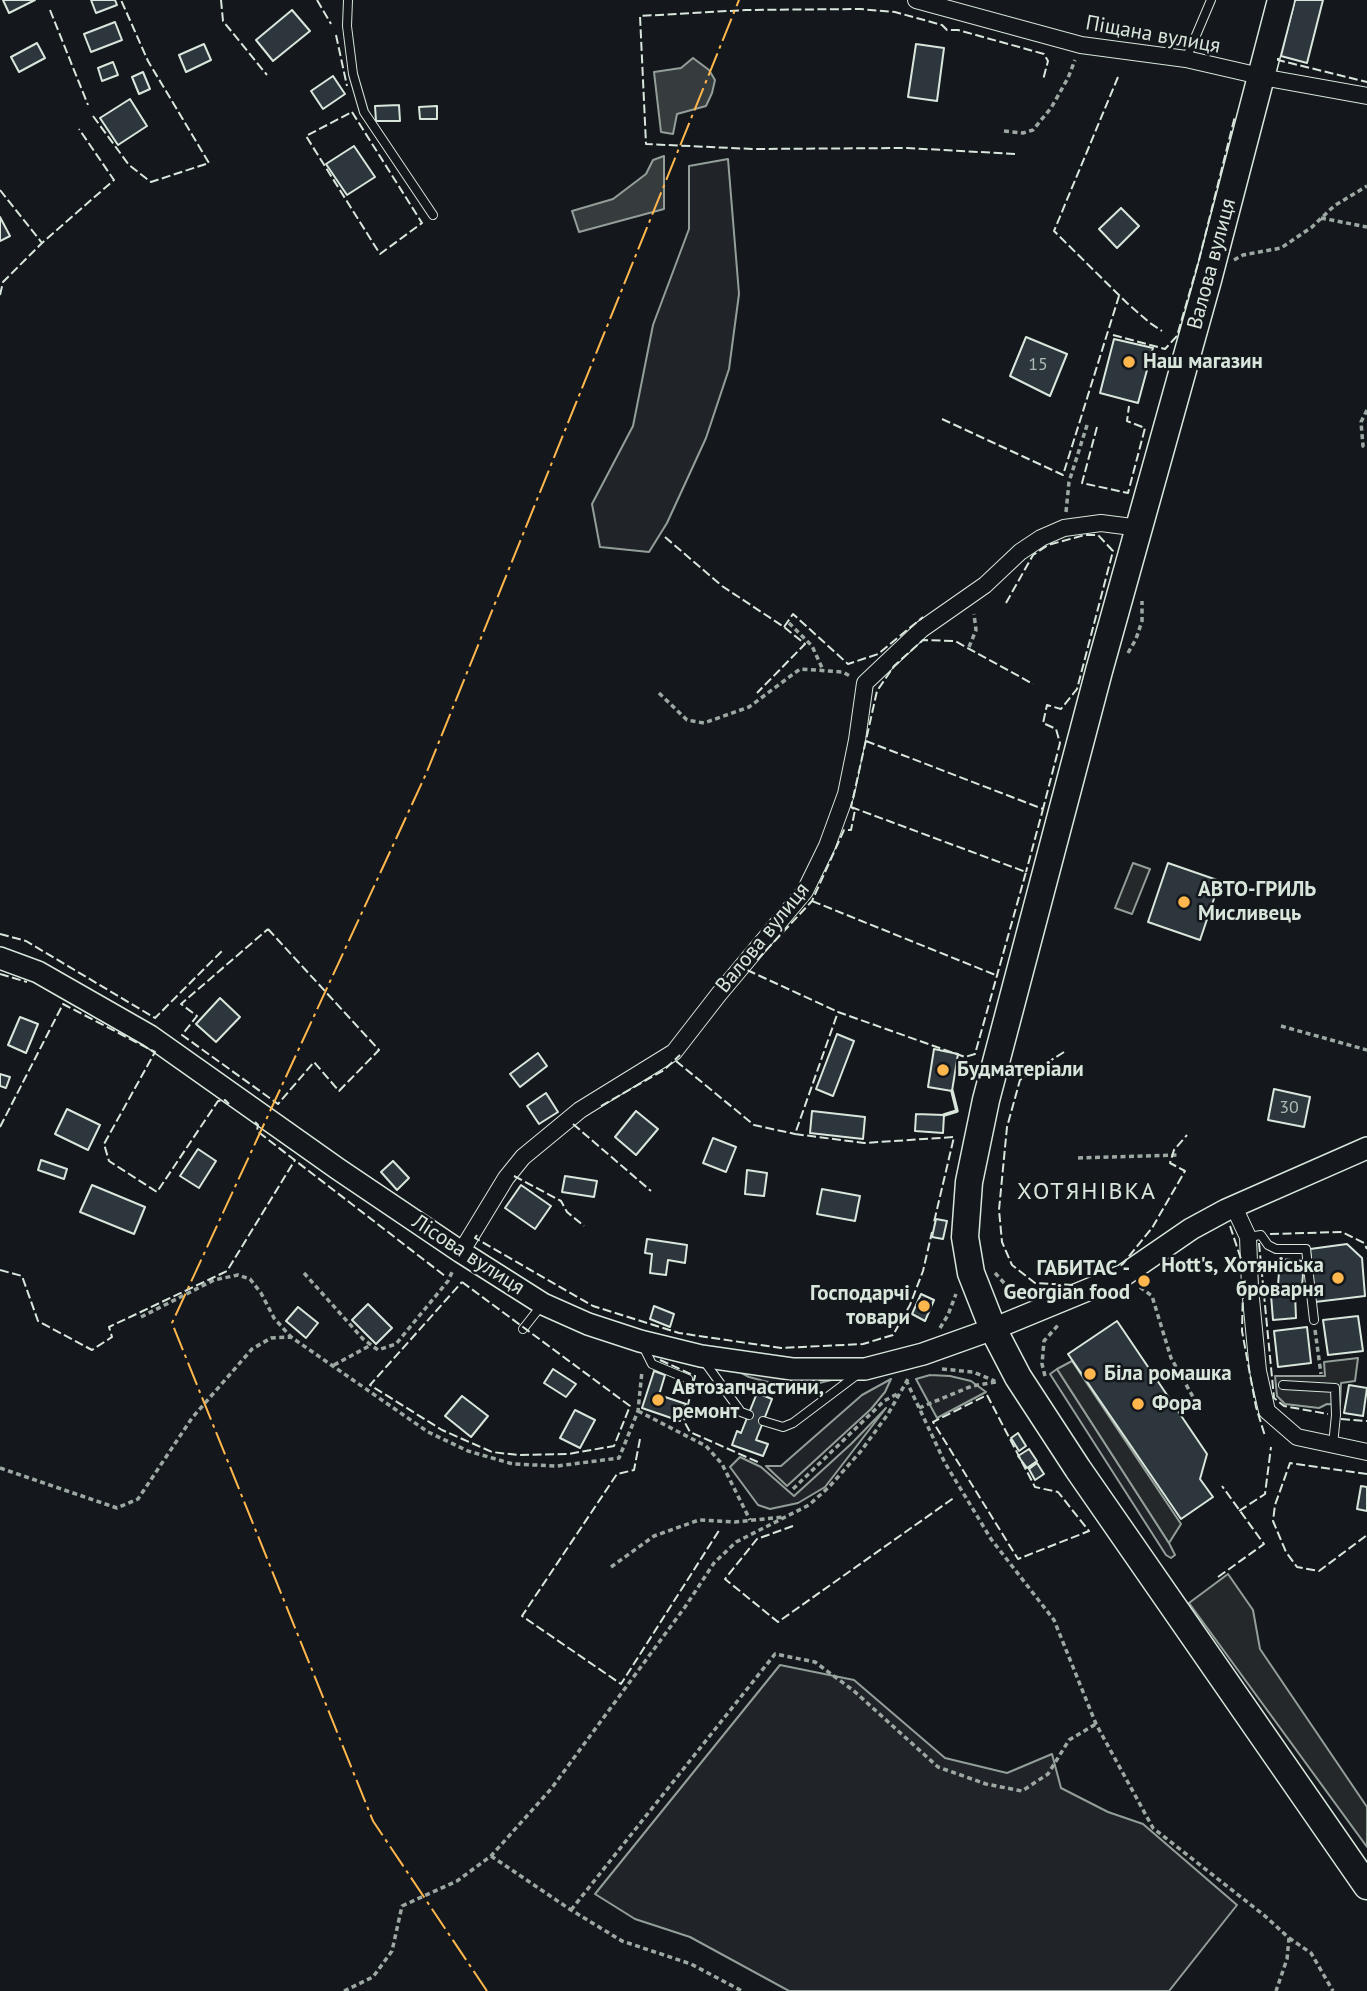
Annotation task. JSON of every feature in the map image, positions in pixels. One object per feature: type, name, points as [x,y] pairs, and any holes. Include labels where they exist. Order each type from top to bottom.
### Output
[{"type":"main road","name":"Валова вулиця","points":[[1281,0],[986,1100],[969,1182],[965,1237],[971,1272],[993,1329],[1018,1377],[1071,1459],[1367,1885]]},
{"type":"street","name":"Піщана вулиця","points":[[915,0],[1081,45],[1186,59],[1262,77],[1367,96]]},
{"type":"street","points":[[865,683],[922,629],[985,585],[1020,552],[1041,538],[1064,528],[1101,523],[1140,528]]},
{"type":"street","name":"Валова вулиця","points":[[461,1252],[506,1178],[523,1157],[580,1110],[674,1052],[805,891],[827,846],[846,794],[858,740],[865,683]]},
{"type":"street","name":"Лісова вулиця","points":[[0,958],[38,972],[150,1036],[327,1162],[543,1304],[588,1324],[640,1341],[701,1356],[792,1369],[901,1371],[993,1329],[1124,1275],[1191,1229],[1367,1148]]},
{"type":"street","points":[[1234,1207],[1248,1237],[1258,1371],[1267,1412],[1297,1437],[1367,1452]]},
{"type":"lane","points":[[348,0],[346,26],[353,74],[364,112],[433,215]]},
{"type":"lane","points":[[1186,59],[1211,0]]},
{"type":"lane","points":[[1248,1237],[1261,1235],[1268,1245],[1276,1249],[1306,1249],[1314,1321]]},
{"type":"lane","points":[[523,1329],[543,1304]]},
{"type":"lane","points":[[640,1341],[652,1364],[688,1379]]},
{"type":"lane","points":[[701,1356],[741,1412],[748,1415]]},
{"type":"lane","points":[[764,1421],[783,1427],[793,1423],[864,1369]]},
{"type":"lane","points":[[1283,1385],[1335,1388],[1333,1445]]},
{"type":"path","points":[[1004,131],[1023,133],[1033,130],[1051,108],[1068,78],[1081,45]]},
{"type":"path","points":[[1233,261],[1243,255],[1281,248],[1334,206],[1367,186]]},
{"type":"path","points":[[1321,218],[1367,227]]},
{"type":"path","points":[[1367,410],[1361,422],[1363,446],[1367,449]]},
{"type":"path","points":[[1064,528],[1069,482],[1088,422]]},
{"type":"path","points":[[969,647],[976,630],[972,594]]},
{"type":"path","points":[[1126,657],[1142,621],[1142,600]]},
{"type":"path","points":[[789,623],[812,646],[823,670]]},
{"type":"path","points":[[659,693],[687,720],[704,723],[749,707],[800,669],[843,672],[865,683]]},
{"type":"path","points":[[1281,1026],[1367,1050]]},
{"type":"path","points":[[1079,1158],[1179,1154]]},
{"type":"path","points":[[304,1273],[363,1339],[378,1350],[396,1344],[448,1281],[461,1252]]},
{"type":"path","points":[[992,1270],[1006,1285],[1015,1290],[1035,1294]]},
{"type":"path","points":[[141,1317],[214,1280],[238,1275],[250,1279],[274,1318],[291,1337],[428,1432],[468,1451],[513,1464],[557,1466],[619,1458],[638,1410],[642,1370],[640,1341]]},
{"type":"path","points":[[1124,1275],[1152,1296],[1171,1358],[1201,1411]]},
{"type":"path","points":[[940,1328],[948,1315],[959,1284]]},
{"type":"path","points":[[1314,1321],[1323,1387]]},
{"type":"path","points":[[0,1468],[117,1508],[138,1499],[192,1418],[252,1349],[271,1338],[291,1337]]},
{"type":"path","points":[[1044,1341],[1044,1374]]},
{"type":"path","points":[[334,1366],[371,1345]]},
{"type":"path","points":[[919,1408],[972,1386],[998,1382],[958,1369],[936,1371]]},
{"type":"path","points":[[901,1371],[916,1377]]},
{"type":"path","points":[[344,1991],[373,1977],[391,1951],[401,1906],[457,1881],[491,1856],[551,1789],[685,1608],[714,1563],[736,1542],[809,1505],[829,1487],[861,1451],[888,1414],[899,1393],[901,1371]]},
{"type":"path","points":[[901,1371],[945,1463],[991,1539],[1054,1620],[1096,1724],[1153,1828],[1311,1953],[1332,1991]]},
{"type":"path","points":[[793,1489],[884,1401],[899,1393]]},
{"type":"path","points":[[638,1410],[706,1446],[722,1464],[750,1520]]},
{"type":"path","points":[[611,1567],[654,1536],[699,1520],[785,1517]]},
{"type":"path","points":[[570,1910],[775,1654],[815,1661],[873,1707],[938,1767],[986,1784],[1022,1791],[1048,1774],[1069,1740],[1096,1724]]},
{"type":"path","points":[[491,1856],[570,1910],[622,1941],[691,1964],[742,1991]]},
{"type":"path","points":[[1276,1991],[1287,1959],[1289,1938]]},
{"type":"shaded area","points":[[693,58],[709,70],[715,80],[712,93],[706,106],[677,114],[673,134],[661,132],[654,72],[681,68]]},
{"type":"shaded area","points":[[664,156],[664,209],[579,232],[572,211],[613,199],[646,174],[653,160]]},
{"type":"shaded area","points":[[728,159],[739,294],[729,369],[706,438],[667,523],[649,552],[600,547],[592,504],[633,426],[653,325],[689,229],[689,166]]},
{"type":"shaded area","points":[[1133,863],[1150,869],[1132,914],[1115,908]]},
{"type":"shaded area","points":[[1358,1358],[1355,1381],[1341,1383],[1340,1405],[1327,1404],[1319,1408],[1285,1404],[1277,1396],[1275,1376],[1325,1376],[1324,1362]]},
{"type":"shaded area","points":[[1072,1361],[1181,1524],[1169,1543],[1057,1369]]},
{"type":"shaded area","points":[[734,1369],[806,1380],[840,1378],[794,1389],[749,1377]]},
{"type":"shaded area","points":[[1057,1369],[1169,1543],[1175,1555],[1171,1558],[1166,1555],[1050,1374]]},
{"type":"shaded area","points":[[930,1375],[971,1381],[986,1392],[937,1418],[916,1379]]},
{"type":"shaded area","points":[[891,1379],[885,1392],[871,1409],[787,1486],[766,1466],[781,1466],[862,1395]]},
{"type":"shaded area","points":[[886,1408],[825,1487],[798,1503],[770,1509],[758,1505],[730,1467],[740,1457],[761,1467],[794,1496]]},
{"type":"shaded area","points":[[1228,1574],[1253,1610],[1260,1649],[1367,1807],[1367,1847],[1189,1603]]},
{"type":"shaded area","points":[[780,1665],[854,1680],[945,1758],[1007,1773],[1052,1754],[1061,1788],[1108,1812],[1143,1824],[1237,1905],[1169,1991],[789,1991],[690,1937],[635,1919],[595,1894]]},
{"type":"building","points":[[3,0],[35,0],[9,13]]},
{"type":"building","points":[[91,0],[115,0],[117,5],[96,13]]},
{"type":"building","points":[[1295,0],[1323,0],[1307,63],[1281,56]]},
{"type":"building","points":[[292,10],[310,31],[273,61],[256,40]]},
{"type":"building","points":[[115,22],[122,40],[91,52],[84,34]]},
{"type":"building","points":[[37,43],[45,58],[19,72],[11,57]]},
{"type":"building","points":[[204,44],[211,60],[186,72],[179,55]]},
{"type":"building","points":[[916,44],[944,48],[937,101],[908,97]]},
{"type":"building","points":[[113,62],[118,75],[102,81],[98,68]]},
{"type":"building","points":[[143,72],[150,89],[139,94],[132,77]]},
{"type":"building","points":[[333,76],[345,94],[323,109],[311,91]]},
{"type":"building","points":[[130,99],[147,126],[118,145],[100,118]]},
{"type":"building","points":[[399,105],[400,121],[376,121],[375,106]]},
{"type":"building","points":[[437,106],[437,119],[420,119],[419,107]]},
{"type":"building","points":[[354,146],[375,177],[347,195],[326,164]]},
{"type":"building","points":[[1121,208],[1139,226],[1117,248],[1099,229]]},
{"type":"building","points":[[0,217],[10,236],[0,241]]},
{"type":"building","points":[[1026,337],[1067,354],[1050,396],[1010,376]]},
{"type":"building","name":"Наш магазин","points":[[1114,339],[1153,348],[1138,403],[1100,393]]},
{"type":"building","name":"АВТО-ГРИЛЬ Мисливець","points":[[1168,863],[1220,881],[1200,940],[1148,922]]},
{"type":"building","points":[[220,998],[240,1017],[216,1042],[196,1024]]},
{"type":"building","points":[[20,1017],[38,1024],[26,1053],[8,1045]]},
{"type":"building","points":[[837,1034],[854,1041],[833,1096],[816,1089]]},
{"type":"building","name":"Будматеріали","points":[[934,1049],[958,1054],[952,1091],[928,1087]]},
{"type":"building","points":[[538,1053],[547,1066],[520,1087],[510,1074]]},
{"type":"building","points":[[0,1074],[10,1077],[6,1088],[0,1086]]},
{"type":"building","points":[[1274,1089],[1310,1097],[1304,1127],[1268,1120]]},
{"type":"building","points":[[546,1093],[558,1112],[539,1124],[527,1106]]},
{"type":"building","points":[[67,1109],[100,1125],[88,1150],[55,1134]]},
{"type":"building","points":[[636,1111],[658,1129],[636,1155],[615,1137]]},
{"type":"building","points":[[812,1111],[865,1117],[863,1139],[810,1133]]},
{"type":"building","points":[[916,1114],[944,1115],[943,1133],[915,1131]]},
{"type":"building","points":[[713,1138],[736,1147],[726,1172],[703,1163]]},
{"type":"building","points":[[198,1149],[216,1161],[199,1188],[180,1176]]},
{"type":"building","points":[[41,1160],[67,1169],[64,1179],[38,1170]]},
{"type":"building","points":[[393,1161],[409,1178],[397,1190],[381,1172]]},
{"type":"building","points":[[747,1170],[767,1173],[764,1196],[745,1194]]},
{"type":"building","points":[[565,1176],[597,1181],[594,1197],[562,1192]]},
{"type":"building","points":[[92,1185],[145,1207],[134,1234],[80,1212]]},
{"type":"building","points":[[521,1185],[551,1206],[535,1229],[505,1208]]},
{"type":"building","points":[[822,1189],[860,1196],[855,1221],[817,1214]]},
{"type":"building","points":[[936,1219],[947,1221],[943,1239],[932,1237]]},
{"type":"building","points":[[647,1239],[687,1245],[685,1263],[668,1260],[666,1275],[650,1273],[652,1254],[645,1253]]},
{"type":"building","name":"Hott's, Хотяніська броварня","points":[[1347,1244],[1362,1258],[1365,1296],[1315,1302],[1310,1249]]},
{"type":"building","points":[[1280,1259],[1304,1261],[1302,1287],[1278,1285]]},
{"type":"building","name":"Господарчі товари","points":[[921,1294],[934,1300],[925,1321],[912,1314]]},
{"type":"building","points":[[1295,1294],[1296,1318],[1273,1320],[1271,1295]]},
{"type":"building","points":[[368,1304],[392,1328],[376,1344],[352,1320]]},
{"type":"building","points":[[654,1306],[674,1314],[670,1327],[650,1319]]},
{"type":"building","points":[[298,1307],[318,1323],[306,1338],[286,1321]]},
{"type":"building","points":[[1358,1316],[1363,1351],[1328,1355],[1323,1320]]},
{"type":"building","name":"Фора","points":[[1117,1321],[1207,1454],[1200,1479],[1213,1497],[1181,1519],[1068,1354]]},
{"type":"building","points":[[1307,1327],[1311,1363],[1278,1367],[1274,1331]]},
{"type":"building","points":[[553,1369],[576,1384],[566,1397],[544,1383]]},
{"type":"building","name":"Автозапчастини, ремонт","points":[[654,1371],[665,1375],[659,1395],[686,1404],[680,1421],[642,1408]]},
{"type":"building","points":[[1349,1385],[1367,1388],[1363,1416],[1344,1413]]},
{"type":"building","points":[[757,1393],[772,1399],[756,1440],[768,1444],[763,1456],[732,1445],[737,1431],[741,1433]]},
{"type":"building","points":[[462,1396],[488,1416],[471,1437],[445,1416]]},
{"type":"building","points":[[575,1410],[595,1420],[580,1448],[560,1438]]},
{"type":"building","points":[[1018,1433],[1026,1446],[1019,1451],[1011,1438]]},
{"type":"building","points":[[1029,1449],[1037,1461],[1027,1468],[1018,1456]]},
{"type":"building","points":[[1037,1463],[1044,1474],[1035,1480],[1029,1469]]},
{"type":"building","points":[[1361,1486],[1367,1487],[1367,1511],[1357,1509]]},
{"type":"fence","points":[[93,116],[129,165],[151,182],[209,163],[148,61],[121,0]]},
{"type":"fence","points":[[221,0],[223,21],[267,75]]},
{"type":"fence","points":[[317,0],[331,24]]},
{"type":"fence","points":[[1015,154],[907,148],[752,149],[646,144],[640,16],[746,10],[860,9],[895,12],[942,25],[947,30],[958,30],[1044,54],[1048,61],[1043,80]]},
{"type":"fence","points":[[50,10],[88,105]]},
{"type":"fence","points":[[336,35],[347,86]]},
{"type":"fence","points":[[1278,58],[1367,82]]},
{"type":"fence","points":[[1118,77],[1054,231],[1127,303],[1162,331]]},
{"type":"fence","points":[[352,112],[422,223],[380,254],[306,136],[352,112]]},
{"type":"fence","points":[[1113,335],[1165,349],[1177,336],[1235,116]]},
{"type":"fence","points":[[0,295],[3,282],[42,243],[114,180],[79,129]]},
{"type":"fence","points":[[0,190],[42,243]]},
{"type":"fence","points":[[942,419],[1063,475],[1119,296]]},
{"type":"fence","points":[[1097,427],[1082,483],[1128,493],[1145,428],[1127,421],[1129,406]]},
{"type":"fence","points":[[1006,603],[1033,555],[1048,545],[1085,535],[1098,535],[1113,551],[1077,689],[1061,709],[1047,705],[1043,723],[1056,729],[1060,743],[1043,809]]},
{"type":"fence","points":[[665,537],[722,586],[805,644],[757,693]]},
{"type":"fence","points":[[784,627],[793,614],[848,664],[878,654],[923,617]]},
{"type":"fence","points":[[757,960],[812,901],[844,830],[851,830],[855,810],[851,807],[877,691],[894,666],[923,640],[955,641],[1033,684]]},
{"type":"fence","points":[[866,741],[1043,809],[1026,872]]},
{"type":"fence","points":[[851,807],[1026,872],[975,1054],[965,1057],[838,1012],[795,1134],[864,1143],[954,1137],[934,1222]]},
{"type":"fence","points":[[812,901],[998,976]]},
{"type":"fence","points":[[268,929],[379,1050],[339,1091],[314,1062],[278,1104],[182,1035],[197,1016],[181,1004],[268,929]]},
{"type":"fence","points":[[0,934],[26,941],[155,1018],[223,950]]},
{"type":"fence","points":[[747,970],[838,1012]]},
{"type":"fence","points":[[0,974],[27,982]]},
{"type":"fence","points":[[0,1127],[63,1004],[155,1052],[104,1144],[109,1161],[157,1192],[218,1101],[225,1100],[229,1104]]},
{"type":"fence","points":[[1064,1052],[1020,1080],[1007,1127],[999,1210],[1002,1242],[1012,1265],[1035,1283],[1073,1285]]},
{"type":"fence","points":[[601,1106],[664,1070],[680,1055]]},
{"type":"fence","points":[[676,1061],[754,1125],[795,1134]]},
{"type":"fence","points":[[255,1122],[258,1125],[257,1131],[445,1276]]},
{"type":"fence","points":[[573,1124],[651,1191]]},
{"type":"fence","points":[[1121,1266],[1152,1228],[1185,1171],[1170,1163],[1174,1150],[1187,1135]]},
{"type":"fence","points":[[0,1270],[22,1276],[38,1321],[92,1350],[112,1337],[109,1327],[227,1271],[295,1160]]},
{"type":"fence","points":[[514,1176],[561,1201],[567,1212],[584,1226]]},
{"type":"fence","points":[[1230,1226],[1242,1262]]},
{"type":"fence","points":[[477,1235],[475,1238],[593,1306],[679,1333],[781,1348],[863,1344],[893,1335],[910,1305],[923,1271],[932,1232]]},
{"type":"fence","points":[[1270,1234],[1342,1232],[1364,1243],[1367,1249]]},
{"type":"fence","points":[[1259,1243],[1274,1398],[1284,1406],[1328,1414]]},
{"type":"fence","points":[[462,1282],[630,1406],[614,1446],[568,1454],[518,1455],[492,1452],[442,1430],[370,1385],[462,1282]]},
{"type":"fence","points":[[1243,1290],[1242,1331],[1256,1407],[1265,1436]]},
{"type":"fence","points":[[660,1360],[695,1376],[684,1421],[690,1432],[760,1463]]},
{"type":"fence","points":[[987,1395],[1035,1487],[1058,1492],[1089,1531],[1018,1559],[933,1422],[987,1395]]},
{"type":"fence","points":[[1341,1419],[1367,1421]]},
{"type":"fence","points":[[640,1439],[634,1470],[617,1474],[522,1616],[621,1684],[720,1529]]},
{"type":"fence","points":[[1239,1511],[1265,1494],[1271,1447]]},
{"type":"fence","points":[[1367,1474],[1290,1463],[1275,1505],[1273,1521],[1286,1552],[1297,1567],[1319,1571],[1367,1535]]},
{"type":"fence","points":[[1218,1577],[1264,1544],[1222,1486]]},
{"type":"fence","points":[[793,1526],[757,1539],[725,1579],[778,1622],[955,1497]]},
{"type":"wall","points":[[944,1115],[957,1111],[952,1091]]},
{"type":"power","points":[[487,1991],[373,1821],[172,1323],[426,774],[739,0]]},
{"type":"place","name":"Наш магазин","points":[[1129,362]]},
{"type":"place","name":"АВТО-ГРИЛЬ Мисливець","points":[[1184,902]]},
{"type":"place","name":"Будматеріали","points":[[943,1070]]},
{"type":"place","name":"Hott's, Хотяніська броварня","points":[[1338,1278]]},
{"type":"place","name":"ГАБИТАС - Georgian food","points":[[1144,1281]]},
{"type":"place","name":"Господарчі товари","points":[[924,1306]]},
{"type":"place","name":"Біла ромашка","points":[[1090,1374]]},
{"type":"place","name":"Автозапчастини, ремонт","points":[[658,1400]]},
{"type":"place","name":"Фора","points":[[1138,1404]]},
{"type":"district","name":"ХОТЯНІВКА","points":[[1087,1192]]}]
